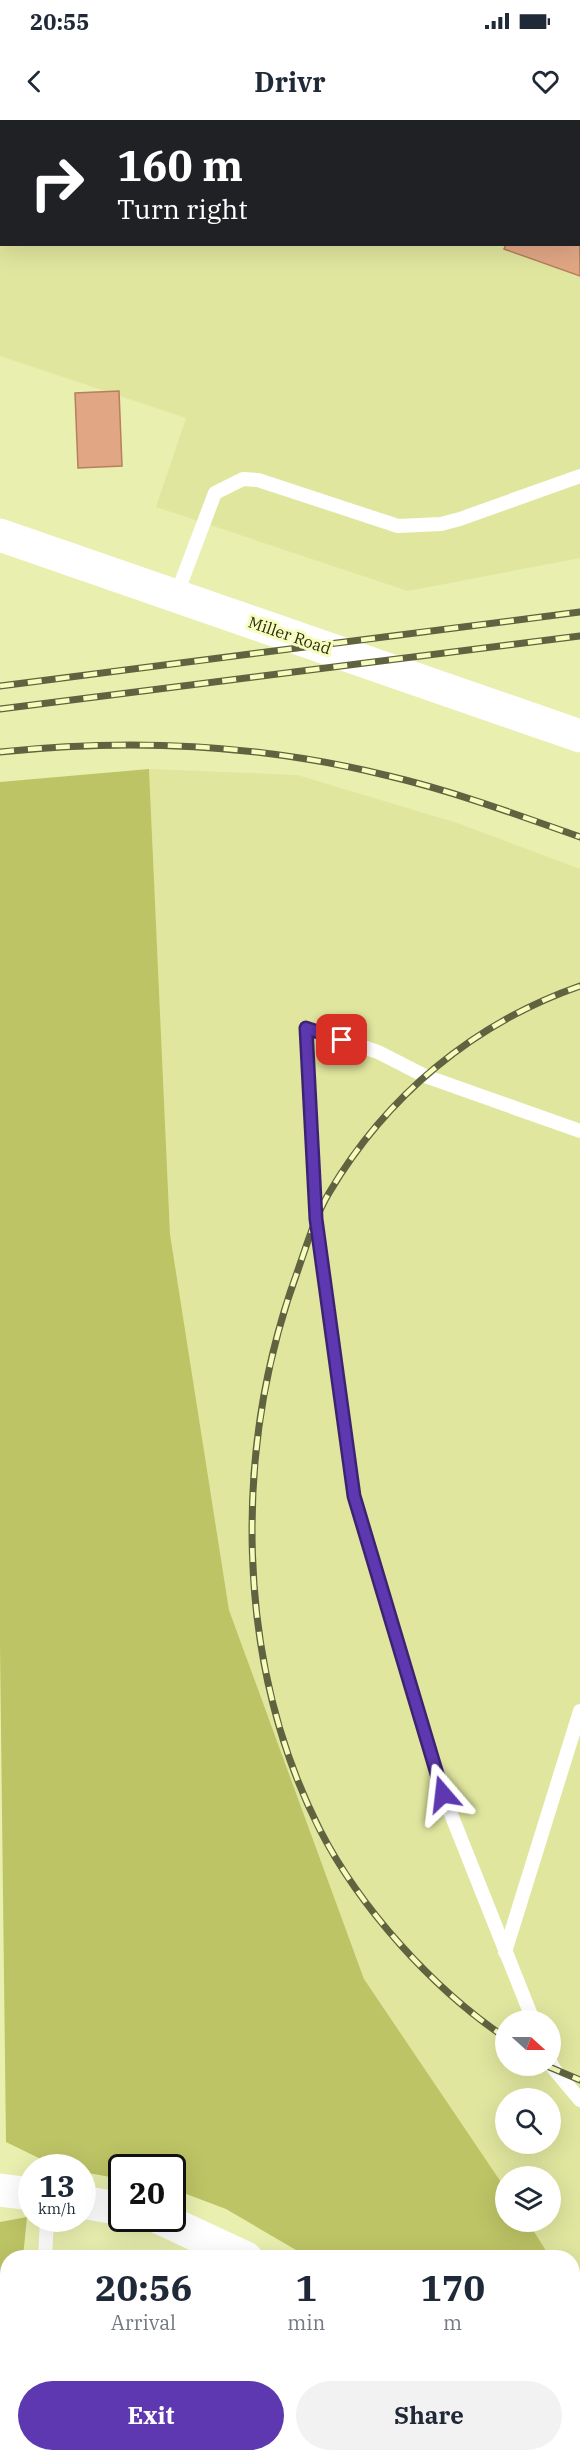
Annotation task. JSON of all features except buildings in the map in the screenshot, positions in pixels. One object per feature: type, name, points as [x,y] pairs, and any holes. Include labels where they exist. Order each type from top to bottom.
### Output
[{"type":"main road","name":"Miller Road","points":[[0,535],[580,736]]},
{"type":"main road","points":[[0,2190],[18,2192]]},
{"type":"main road","points":[[183,2232],[212,2250]]},
{"type":"lane","points":[[176,596],[215,493],[243,479],[258,480],[398,526],[441,524],[460,519],[580,476]]},
{"type":"lane","points":[[529,2010],[443,1794],[354,1496],[316,1219],[306,1028],[378,1052],[425,1076],[580,1131]]},
{"type":"lane","points":[[506,1952],[580,1711]]},
{"type":"lane","points":[[560,2076],[580,2100]]},
{"type":"lane","points":[[45,2250],[46,2232]]},
{"type":"shaded area","points":[[0,246],[580,246],[580,558],[408,591],[156,507],[186,418],[0,356]]},
{"type":"shaded area","points":[[149,769],[297,775],[457,823],[580,869],[580,2250],[546,2250],[534,2232],[561,2232],[561,2166],[495,2166],[495,2173],[364,1979],[229,1610],[170,1234]]},
{"type":"shaded area","points":[[149,769],[170,1234],[229,1610],[364,1979],[495,2173],[495,2232],[534,2232],[546,2250],[296,2250],[226,2209],[186,2194],[186,2154],[108,2154],[108,2177],[96,2174],[96,2154],[30,2154],[6,2142],[0,1647],[0,782]]},
{"type":"shaded area","points":[[18,2219],[18,2232],[26,2232],[24,2250],[0,2250],[0,2222]]},
{"type":"railway","points":[[0,686],[580,612]]},
{"type":"railway","points":[[0,709],[580,636]]},
{"type":"railway","points":[[0,752],[98,745],[147,745],[196,747],[293,757],[341,765],[413,782],[580,837]]},
{"type":"railway","points":[[495,2030],[452,1996],[401,1945],[356,1889],[320,1830],[292,1764],[271,1696],[258,1625],[252,1553],[254,1480],[262,1408],[277,1338],[315,1221],[329,1193],[352,1158],[377,1125],[406,1095],[436,1067],[469,1042],[504,1020],[580,986]]},
{"type":"railway","points":[[561,2072],[580,2080]]},
{"type":"route","points":[[342,1040],[306,1028],[316,1219],[354,1496],[443,1794]]}]
